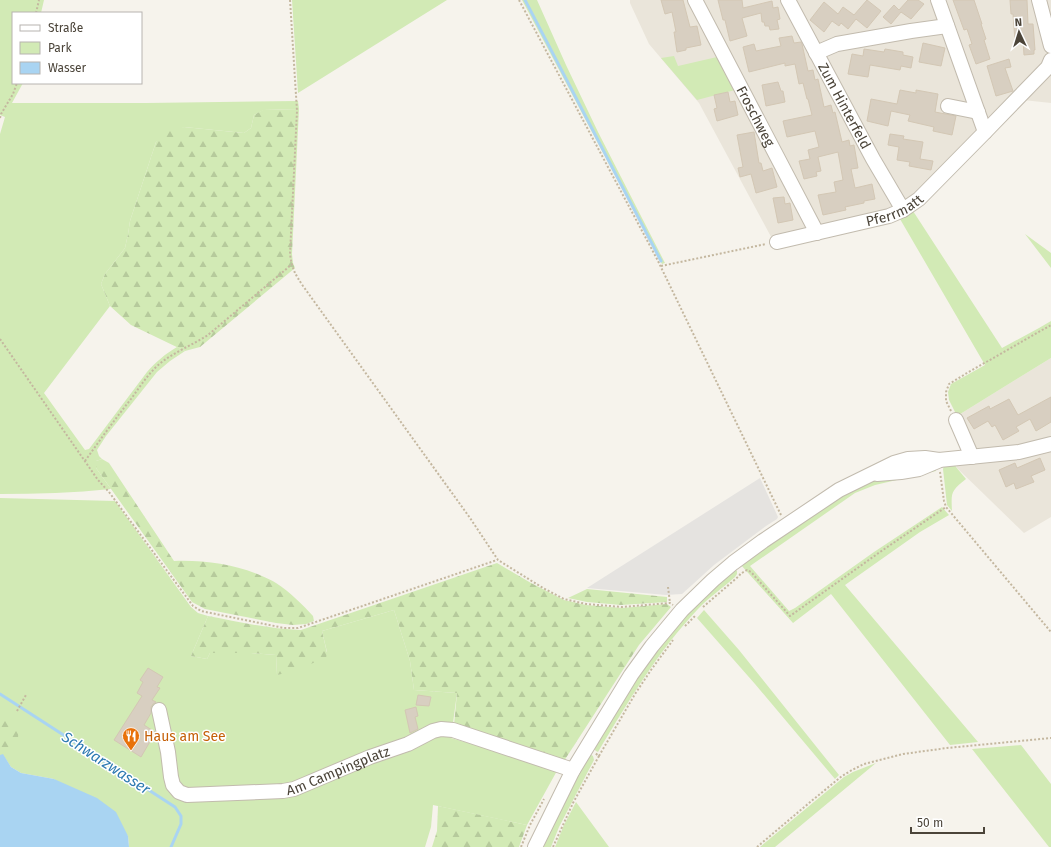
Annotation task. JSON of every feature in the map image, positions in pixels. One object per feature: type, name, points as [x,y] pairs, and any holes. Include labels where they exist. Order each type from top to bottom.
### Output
[{"type":"street","name":"Froschweg","points":[[695,0],[817,233]]},
{"type":"street","name":"Zum Hinterfeld","points":[[788,0],[873,159],[903,210]]},
{"type":"street","points":[[938,0],[985,132]]},
{"type":"street","points":[[1039,0],[1051,46]]},
{"type":"street","points":[[816,52],[837,44],[948,26]]},
{"type":"street","name":"Pferrmatt","points":[[777,242],[889,216],[903,210],[919,199],[1048,67],[1051,60]]},
{"type":"street","points":[[948,106],[978,112]]},
{"type":"street","points":[[956,420],[972,457]]},
{"type":"street","points":[[535,847],[573,770],[631,675],[652,646],[682,610],[713,580],[738,568],[763,541],[786,525],[839,490],[870,474],[919,469],[939,460],[1019,452],[1051,444]]},
{"type":"street","name":"Am Campingplatz","points":[[159,710],[173,785],[179,792],[187,795],[283,791],[294,789],[370,757],[408,744],[433,731],[441,729],[453,730],[573,770]]},
{"type":"path","points":[[36,12],[39,0]]},
{"type":"path","points":[[290,0],[297,111],[290,254],[291,265],[295,274],[498,560],[543,588],[564,599],[586,604],[622,607],[670,603],[668,587]]},
{"type":"path","points":[[519,0],[660,266],[786,525]]},
{"type":"path","points":[[0,118],[17,84]]},
{"type":"path","points":[[660,266],[777,242]]},
{"type":"path","points":[[85,461],[146,379],[156,368],[168,358],[208,335],[291,265]]},
{"type":"path","points":[[956,420],[946,402],[948,384],[1051,325]]},
{"type":"path","points":[[0,339],[98,480],[109,492],[193,606],[201,611],[284,628],[298,628],[498,560]]},
{"type":"path","points":[[939,460],[946,508],[1051,632]]},
{"type":"path","points":[[684,627],[699,611],[739,576],[738,568],[751,572],[790,616],[880,552],[946,508]]},
{"type":"path","points":[[553,847],[573,803],[616,726],[647,676],[676,637]]},
{"type":"path","points":[[17,710],[26,695]]},
{"type":"path","points":[[757,847],[842,776],[864,764],[911,753],[1051,738]]},
{"type":"path","points":[[586,748],[599,756]]},
{"type":"shaded area","points":[[630,0],[1051,0],[1051,103],[1023,100],[910,213],[897,220],[776,246],[699,103],[649,44]]},
{"type":"shaded area","points":[[1051,358],[1051,517],[1024,533],[956,467],[971,445],[957,416]]},
{"type":"shaded area","points":[[760,478],[778,517],[777,519],[714,565],[682,594],[666,595],[587,588]]},
{"type":"green space","points":[[0,0],[44,0],[41,12],[12,12],[12,84],[22,84],[12,103],[298,101],[299,109],[264,110],[254,115],[251,128],[244,133],[184,127],[156,142],[130,221],[125,248],[105,274],[101,284],[110,306],[44,393],[85,450],[89,449],[150,368],[177,347],[185,351],[157,372],[106,436],[97,450],[102,459],[96,461],[96,468],[111,489],[56,493],[0,494],[0,134],[5,117],[0,115]]},
{"type":"green space","points":[[292,0],[447,0],[298,93]]},
{"type":"green space","points":[[522,0],[537,0],[598,132],[665,263],[662,264]]},
{"type":"green space","points":[[674,56],[678,66],[717,57],[735,90],[697,100],[661,58]]},
{"type":"green space","points":[[299,109],[292,254],[295,268],[200,347],[185,351],[131,325],[110,306],[101,284],[105,274],[125,248],[130,221],[156,142],[168,130],[184,127],[244,133],[251,128],[254,115],[263,110]]},
{"type":"green space","points":[[913,211],[1002,348],[1051,321],[1051,358],[957,416],[949,400],[948,392],[951,384],[985,365],[900,219]]},
{"type":"green space","points":[[1025,234],[1051,253],[1051,268]]},
{"type":"green space","points":[[102,459],[109,463],[174,561],[197,561],[219,564],[241,568],[262,576],[274,582],[291,594],[313,616],[314,621],[306,624],[293,625],[276,623],[205,609],[192,602],[96,468],[96,461]]},
{"type":"green space","points":[[955,464],[966,479],[957,486],[953,492],[952,511],[947,505],[943,469],[944,466]]},
{"type":"green space","points":[[935,468],[936,471],[875,485],[855,493],[750,566],[789,611],[942,507],[949,515],[920,532],[845,585],[978,742],[950,745],[831,594],[793,623],[741,565],[830,502],[874,480]]},
{"type":"green space","points":[[0,498],[115,501],[191,607],[198,613],[208,616],[191,656],[207,659],[210,653],[251,653],[276,655],[277,675],[327,652],[322,631],[394,610],[410,661],[414,690],[457,693],[451,738],[558,769],[527,825],[433,805],[431,827],[425,847],[129,847],[128,836],[54,779],[21,773],[11,767],[3,755],[0,755]]},
{"type":"green space","points":[[497,563],[564,600],[586,605],[622,608],[667,604],[671,607],[639,645],[564,761],[454,725],[457,693],[414,690],[410,661],[394,610],[322,631],[327,653],[326,658],[290,672],[277,675],[276,655],[251,653],[210,653],[207,659],[191,656],[208,616],[266,627],[301,630]]},
{"type":"green space","points":[[734,569],[737,571],[735,577],[702,605],[683,625],[670,642],[632,696],[598,752],[596,751],[593,748],[632,683],[686,611]]},
{"type":"green space","points":[[587,589],[667,597],[667,602],[621,605],[587,602],[568,598]]},
{"type":"green space","points":[[704,610],[739,650],[839,775],[835,779],[697,618]]},
{"type":"green space","points":[[0,716],[8,718],[14,723],[17,729],[18,740],[12,750],[0,755]]},
{"type":"green space","points":[[1021,745],[1051,784],[1051,847],[1049,847],[972,749]]},
{"type":"green space","points":[[590,754],[593,756],[594,760],[559,827],[551,847],[542,847],[558,810]]},
{"type":"green space","points":[[876,763],[775,847],[760,847],[844,777]]},
{"type":"green space","points":[[576,802],[609,847],[555,847]]},
{"type":"green space","points":[[438,806],[527,825],[519,847],[432,847],[437,831]]},
{"type":"water","points":[[3,754],[11,767],[21,773],[54,779],[97,798],[116,812],[128,836],[129,847],[0,847],[0,755]]},
{"type":"building","points":[[661,0],[683,0],[690,27],[697,26],[701,45],[686,48],[686,50],[677,52],[674,32],[676,32],[672,12],[665,14]]},
{"type":"building","points":[[718,0],[742,0],[743,8],[772,1],[773,8],[778,7],[780,19],[777,20],[779,29],[770,30],[769,26],[765,26],[764,22],[762,22],[761,13],[742,18],[747,36],[730,41]]},
{"type":"building","points":[[867,0],[881,11],[867,28],[856,19],[848,29],[841,23],[839,26],[832,21],[824,32],[810,20],[824,2],[838,14],[843,7],[854,15]]},
{"type":"building","points":[[908,0],[918,0],[924,4],[911,19],[901,12],[891,24],[883,17],[894,5],[899,10]]},
{"type":"building","points":[[953,0],[974,0],[982,24],[986,39],[984,40],[990,59],[976,64],[969,45],[972,44],[967,29],[964,30]]},
{"type":"building","points":[[1010,0],[1027,0],[1028,24],[1033,24],[1034,54],[1024,55],[1023,40],[1015,41],[1013,14],[1011,14]]},
{"type":"building","points":[[792,36],[794,43],[801,42],[808,71],[813,70],[815,80],[818,79],[824,107],[831,105],[833,113],[835,112],[842,142],[849,140],[850,146],[854,145],[858,168],[851,169],[855,188],[872,184],[875,199],[845,207],[846,210],[823,215],[818,195],[836,192],[834,182],[843,180],[838,152],[818,157],[821,171],[816,172],[817,176],[804,179],[799,161],[810,159],[808,150],[819,147],[815,131],[787,137],[783,121],[812,115],[803,83],[799,84],[795,64],[785,66],[785,63],[749,72],[743,47],[754,44],[756,51],[781,46],[779,38]]},
{"type":"building","points":[[923,43],[945,48],[941,66],[919,62]]},
{"type":"building","points":[[864,49],[884,52],[885,49],[903,52],[903,55],[913,57],[911,68],[901,66],[900,70],[870,65],[868,77],[848,74],[852,54],[863,56]]},
{"type":"building","points":[[1009,59],[1011,67],[1005,68],[1013,91],[996,96],[987,66]]},
{"type":"building","points":[[778,82],[781,91],[783,91],[785,102],[766,106],[762,85]]},
{"type":"building","points":[[900,90],[916,93],[916,90],[938,94],[935,112],[956,116],[952,135],[933,131],[934,127],[908,121],[910,115],[891,111],[888,126],[867,121],[871,99],[897,104]]},
{"type":"building","points":[[728,92],[730,102],[735,101],[738,115],[717,121],[714,109],[717,108],[714,95]]},
{"type":"building","points":[[754,132],[759,163],[761,163],[763,171],[772,168],[777,187],[756,193],[751,174],[740,177],[738,168],[743,167],[737,135]]},
{"type":"building","points":[[890,134],[904,136],[903,139],[923,142],[920,159],[933,161],[931,170],[909,166],[910,162],[897,160],[899,147],[888,145]]},
{"type":"building","points":[[784,197],[785,204],[790,203],[793,220],[778,223],[773,198]]},
{"type":"building","points":[[1051,397],[1051,422],[1036,431],[1030,419],[1016,427],[1019,431],[1003,440],[995,425],[992,427],[988,421],[974,429],[967,418],[989,406],[990,409],[1009,399],[1018,415]]},
{"type":"building","points":[[1040,458],[1045,470],[1031,476],[1034,482],[1016,489],[1014,483],[1006,487],[999,470],[1015,463],[1017,468]]},
{"type":"building","points":[[148,668],[163,677],[157,687],[160,688],[152,700],[156,702],[151,707],[151,713],[144,725],[155,733],[141,757],[114,740],[142,696],[137,693],[143,682],[140,680]]},
{"type":"building","points":[[418,695],[431,697],[429,706],[416,705]]},
{"type":"building","points":[[416,707],[418,716],[415,717],[418,729],[410,733],[405,710]]},
{"type":"waterway","points":[[525,0],[661,261]]},
{"type":"waterway","name":"Schwarzwasser","points":[[0,694],[175,807],[181,816],[181,824],[171,847]]},
{"type":"place","name":"Haus am See","points":[[131,751]]}]
